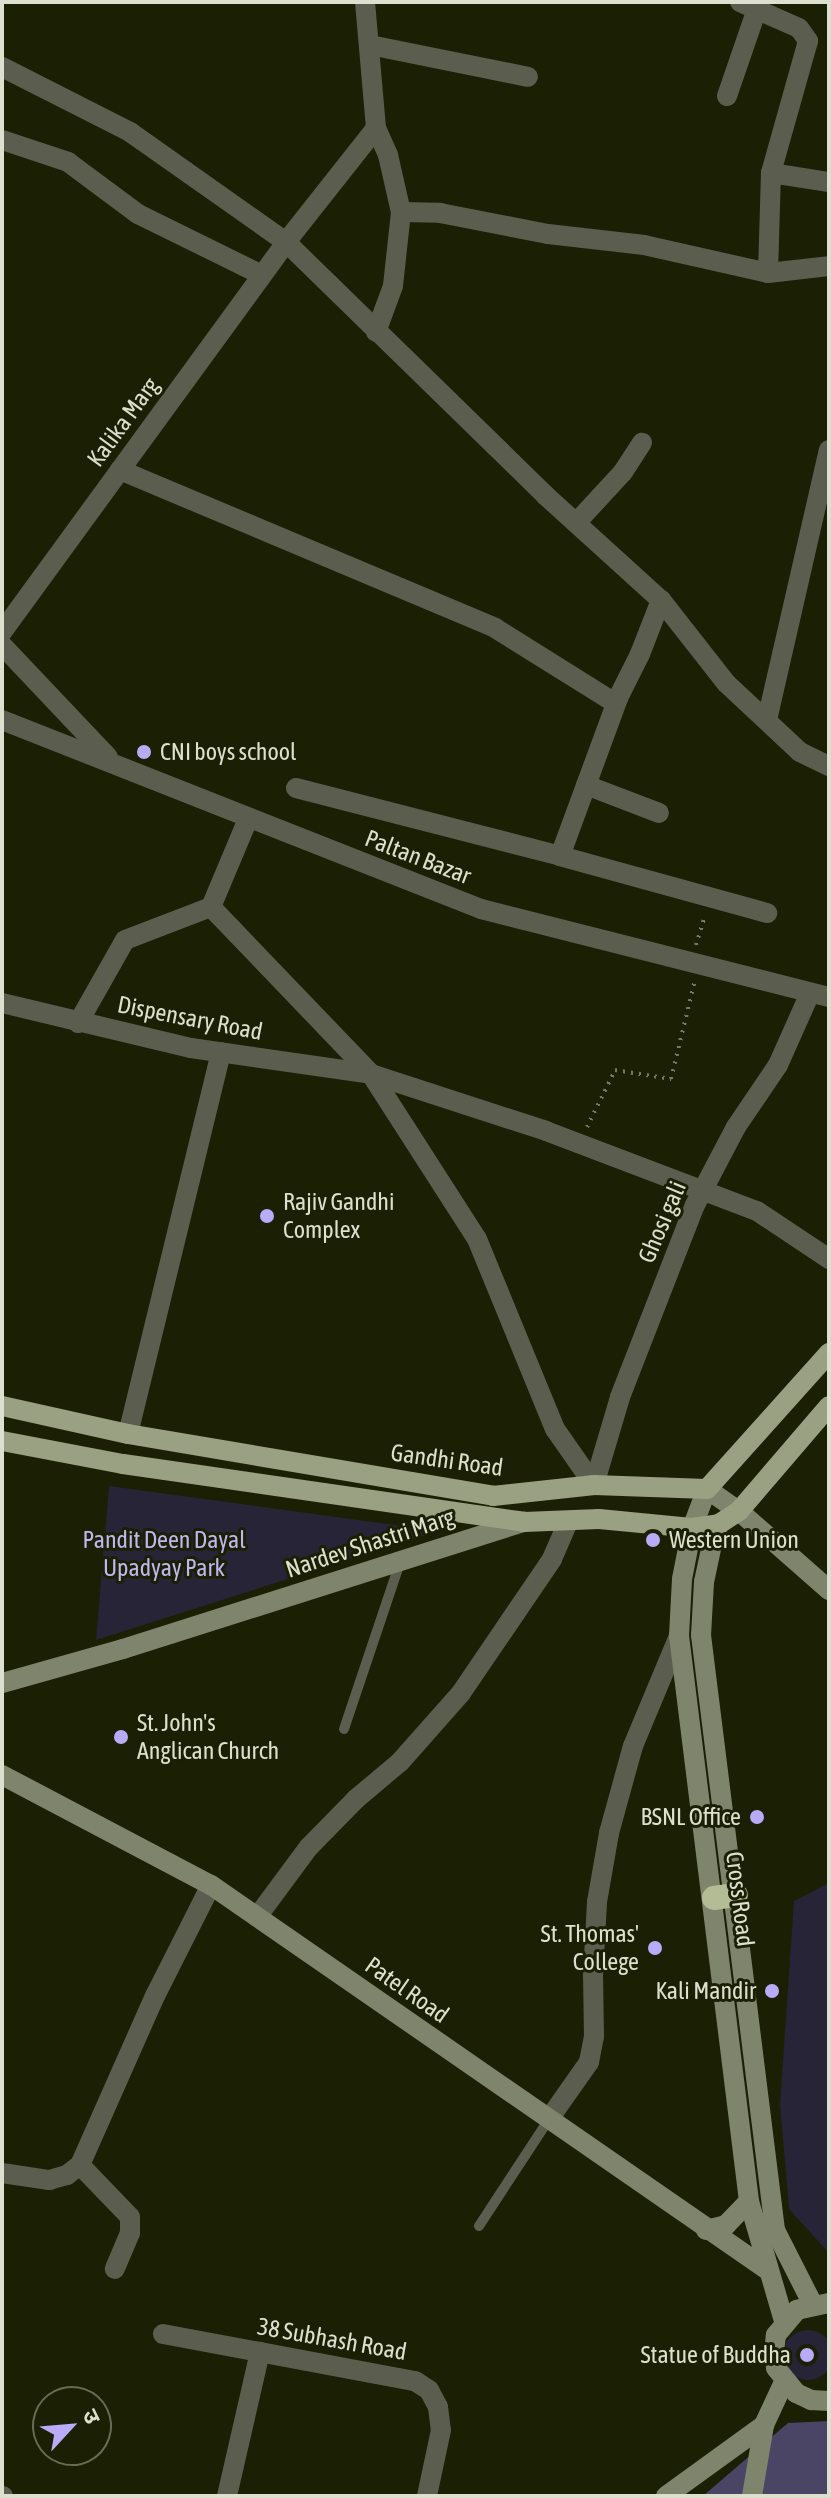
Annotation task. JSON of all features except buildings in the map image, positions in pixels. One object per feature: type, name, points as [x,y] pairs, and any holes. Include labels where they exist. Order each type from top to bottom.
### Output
[{"type":"main road","points":[[707,1489],[829,1353]]},
{"type":"main road","name":"Gandhi Road","points":[[2,1406],[128,1434],[493,1496],[594,1485],[707,1489]]},
{"type":"main road","points":[[719,1524],[739,1511],[829,1406]]},
{"type":"main road","name":"Gandhi Road","points":[[2,1441],[123,1464],[524,1522],[599,1519],[692,1528],[719,1524]]},
{"type":"street","points":[[365,2],[376,128],[388,155],[401,212],[393,286],[376,332]]},
{"type":"street","points":[[727,96],[749,6],[799,28],[808,41],[771,173],[768,273]]},
{"type":"street","points":[[370,45],[528,77]]},
{"type":"street","points":[[2,67],[130,132],[286,242],[576,523],[661,600],[726,683],[800,752],[829,766]]},
{"type":"street","name":"Kalika Marg","points":[[2,632],[286,242],[376,128]]},
{"type":"street","points":[[2,140],[68,162],[115,200],[138,214],[262,275]]},
{"type":"street","points":[[771,173],[829,182]]},
{"type":"street","points":[[401,212],[440,213],[548,234],[644,245],[768,273],[829,266]]},
{"type":"street","points":[[576,523],[623,472],[642,443]]},
{"type":"street","points":[[767,720],[829,450]]},
{"type":"street","points":[[120,470],[495,628],[612,701],[618,698]]},
{"type":"street","points":[[560,856],[618,698],[661,600]]},
{"type":"street","points":[[2,645],[113,763]]},
{"type":"street","name":"Paltan Bazar","points":[[2,720],[481,909],[819,995]]},
{"type":"street","points":[[586,785],[659,813]]},
{"type":"street","points":[[296,788],[767,913]]},
{"type":"street","points":[[78,1023],[125,940],[211,907],[248,819]]},
{"type":"street","points":[[211,907],[371,1074],[477,1239],[555,1429],[594,1485]]},
{"type":"street","name":"Ghosi gali","points":[[594,1485],[620,1397],[703,1190],[736,1127],[778,1065],[819,995]]},
{"type":"street","name":"Dispensary Road","points":[[2,1003],[78,1023],[221,1052],[371,1074],[579,1144],[757,1211],[829,1259]]},
{"type":"street","points":[[128,1434],[221,1052]]},
{"type":"street","points":[[707,1489],[739,1511],[828,1587]]},
{"type":"street","name":"Cross Road","points":[[707,1489],[692,1528],[682,1579],[679,1636],[725,1896],[775,2230],[820,2303]]},
{"type":"street","name":"Nardev Shastri Marg","points":[[2,1683],[123,1649],[524,1522]]},
{"type":"street","points":[[257,1917],[308,1848],[356,1799],[400,1762],[461,1693],[552,1559],[568,1522]]},
{"type":"street","name":"Cross Road","points":[[719,1524],[704,1582],[701,1635],[749,2201],[784,2321]]},
{"type":"street","points":[[549,2119],[589,2062],[594,2037],[597,1902],[609,1833],[633,1746],[679,1636]]},
{"type":"street","name":"Patel Road","points":[[2,1775],[211,1885],[769,2271]]},
{"type":"street","points":[[2,2173],[49,2180],[67,2175],[80,2165],[155,1996],[211,1885]]},
{"type":"street","points":[[80,2165],[130,2217],[130,2233],[115,2269]]},
{"type":"street","points":[[706,2230],[726,2225],[749,2201]]},
{"type":"street","points":[[820,2303],[797,2310],[784,2321],[776,2335],[774,2351],[784,2382],[811,2400],[829,2401]]},
{"type":"street","name":"38 Subhash Road","points":[[163,2334],[415,2381],[429,2390],[438,2407],[441,2430],[427,2496]]},
{"type":"street","points":[[227,2496],[260,2352]]},
{"type":"street","points":[[752,2496],[764,2425],[784,2382]]},
{"type":"street","points":[[666,2496],[764,2425]]},
{"type":"lane","points":[[344,1729],[401,1561]]},
{"type":"lane","points":[[479,2226],[549,2119]]},
{"type":"path","points":[[579,1144],[615,1070],[671,1079],[711,898]]},
{"type":"green space","name":"Pandit Deen Dayal Upadyay Park","points":[[109,1486],[439,1531],[96,1640]]},
{"type":"green space","points":[[829,1883],[829,2253],[789,2209],[780,2105],[794,1901]]},
{"type":"green space","points":[[808,2330],[826,2337],[833,2355],[826,2373],[808,2380],[790,2373],[783,2355],[790,2337]]},
{"type":"shaded area","points":[[829,2421],[829,2496],[703,2496],[788,2423]]},
{"type":"place","name":"CNI boys school","points":[[144,752]]},
{"type":"place","name":"Rajiv Gandhi Complex","points":[[267,1216]]},
{"type":"place","name":"Western Union","points":[[653,1540]]},
{"type":"place","name":"St. John's Anglican Church","points":[[121,1737]]},
{"type":"place","name":"BSNL Office","points":[[757,1817]]},
{"type":"place","name":"St. Thomas' College","points":[[655,1948]]},
{"type":"place","name":"Kali Mandir","points":[[772,1991]]},
{"type":"place","name":"Statue of Buddha","points":[[807,2355]]}]
